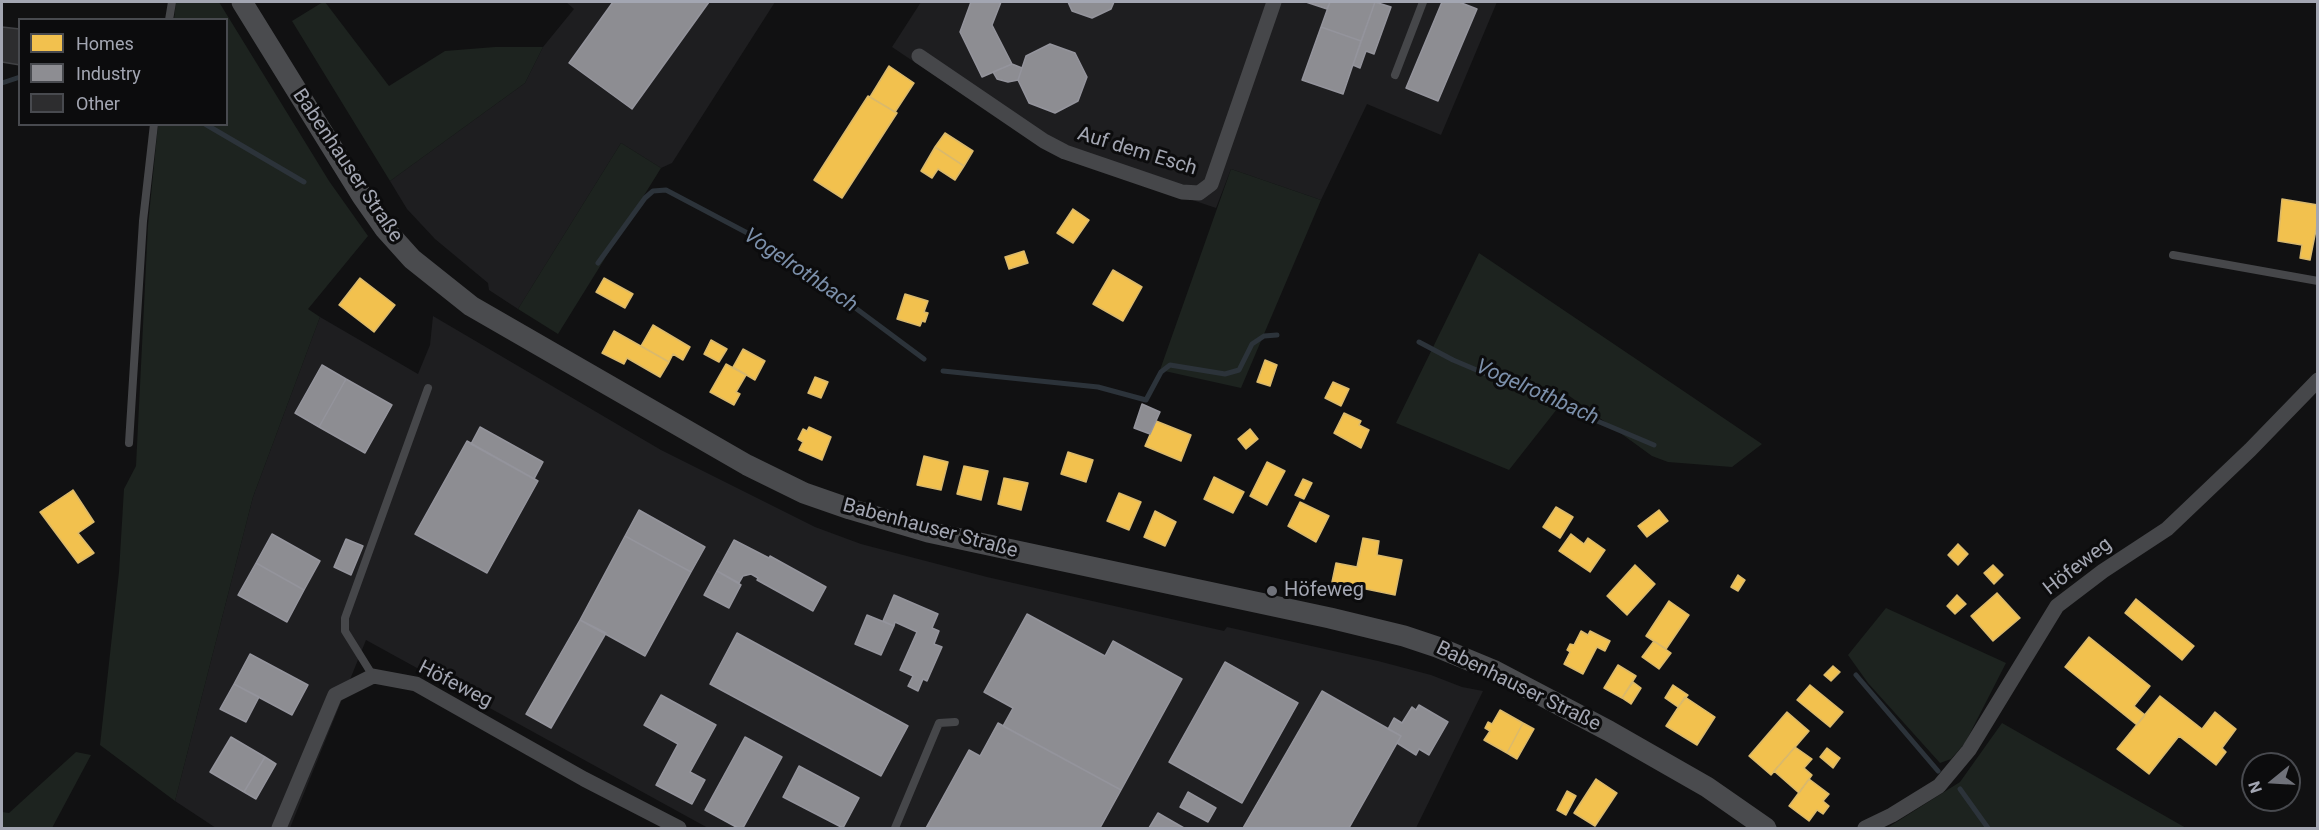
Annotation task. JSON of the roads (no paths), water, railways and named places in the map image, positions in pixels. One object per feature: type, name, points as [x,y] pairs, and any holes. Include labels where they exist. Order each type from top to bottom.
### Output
[{"type":"main road","name":"Babenhauser Straße","points":[[242,2],[362,196],[385,229],[412,259],[471,306],[747,465],[813,496],[928,532],[1351,623],[1437,647],[1495,672],[1610,731],[1707,787],[1766,828]]},
{"type":"street","name":"Auf dem Esch","points":[[919,56],[1044,141],[1065,152],[1182,192],[1199,193],[1211,184],[1274,2]]},
{"type":"street","name":"Höfeweg","points":[[1865,828],[1892,815],[1939,786],[1969,750],[2057,606],[2103,571],[2167,530],[2318,380]]},
{"type":"street","name":"Höfeweg","points":[[374,676],[416,684],[584,779],[679,828]]},
{"type":"street","points":[[279,828],[335,695],[374,676]]},
{"type":"lane","points":[[169,18],[172,2]]},
{"type":"lane","points":[[1395,75],[1423,2]]},
{"type":"lane","points":[[129,443],[143,221],[154,126]]},
{"type":"lane","points":[[2173,255],[2318,281]]},
{"type":"lane","points":[[374,676],[345,631],[345,618],[428,388]]},
{"type":"lane","points":[[895,828],[939,723],[955,722]]},
{"type":"waterway","name":"Vogelrothbach","points":[[2,83],[18,78]]},
{"type":"waterway","name":"Vogelrothbach","points":[[208,126],[304,182]]},
{"type":"waterway","name":"Vogelrothbach","points":[[598,263],[645,198],[653,191],[666,190],[772,246],[924,359]]},
{"type":"waterway","name":"Vogelrothbach","points":[[943,371],[1098,387],[1146,400],[1161,372],[1170,365],[1225,374],[1239,370],[1252,344],[1264,336],[1277,335]]},
{"type":"waterway","name":"Vogelrothbach","points":[[1419,342],[1453,360],[1654,445]]},
{"type":"waterway","name":"Vogelrothbach","points":[[1856,675],[1938,771]]},
{"type":"waterway","name":"Vogelrothbach","points":[[1960,789],[1988,828]]},
{"type":"place","name":"Höfeweg","points":[[1272,591]]}]
